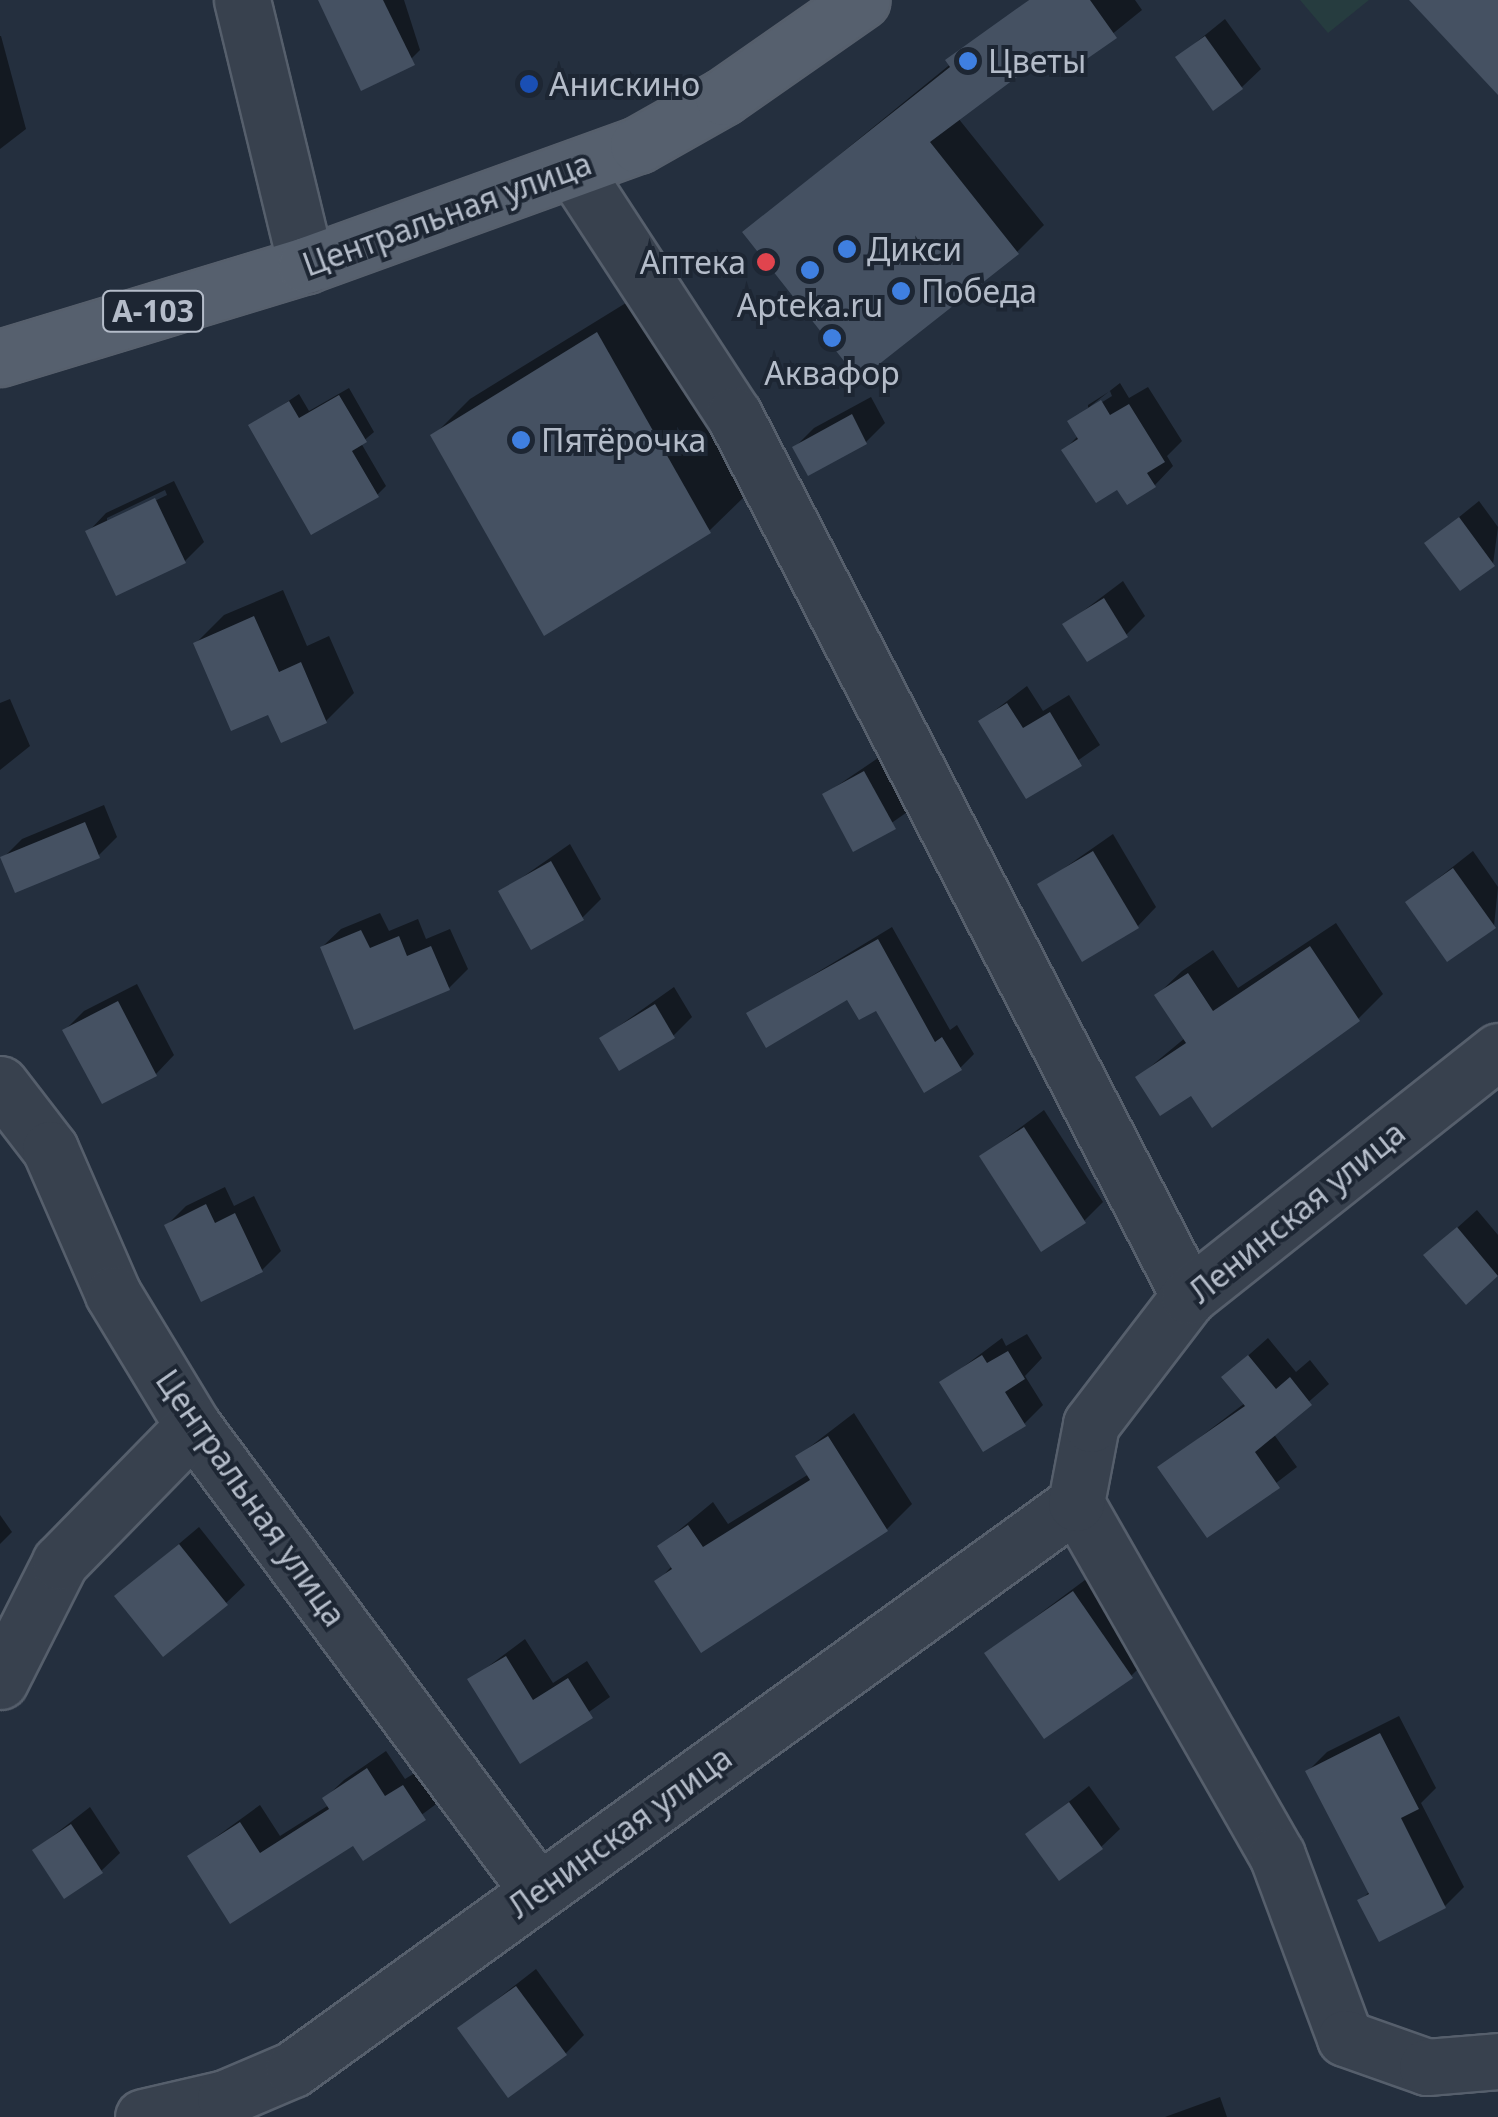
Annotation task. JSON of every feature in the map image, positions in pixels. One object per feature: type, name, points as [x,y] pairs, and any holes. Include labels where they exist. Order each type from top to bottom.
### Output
[{"type":"main road","name":"Центральная улица","points":[[0,358],[306,265],[574,170],[724,97],[862,0]]},
{"type":"street","points":[[242,0],[306,265]]},
{"type":"street","points":[[574,170],[734,416],[1188,1296]]},
{"type":"street","name":"Ленинская улица","points":[[142,2117],[225,2098],[293,2069],[1076,1503],[1091,1424],[1188,1296],[1498,1051]]},
{"type":"street","name":"Центральная улица","points":[[0,1084],[50,1150],[113,1294],[194,1426],[538,1892]]},
{"type":"street","points":[[0,1681],[60,1562],[194,1426]]},
{"type":"street","points":[[1076,1503],[1277,1855],[1346,2038],[1428,2067],[1498,2061]]},
{"type":"green space","points":[[1300,0],[1369,0],[1328,33]]},
{"type":"building","points":[[318,0],[383,0],[415,65],[361,91]]},
{"type":"building","points":[[1029,0],[1090,0],[1117,38],[1068,72],[1053,50],[930,142],[1019,254],[859,380],[742,232],[950,67],[945,60]]},
{"type":"building","points":[[1409,0],[1498,0],[1498,95]]},
{"type":"building","points":[[1205,36],[1243,89],[1213,111],[1175,57]]},
{"type":"building","points":[[597,332],[711,533],[544,636],[430,435]]},
{"type":"building","points":[[339,395],[367,442],[352,451],[379,497],[311,535],[248,425],[289,401],[299,418]]},
{"type":"building","points":[[1101,400],[1110,415],[1129,404],[1165,462],[1147,473],[1156,487],[1127,505],[1117,490],[1096,503],[1061,450],[1078,439],[1067,421]]},
{"type":"building","points":[[852,414],[867,444],[808,476],[792,447]]},
{"type":"building","points":[[155,498],[186,563],[116,596],[85,531]]},
{"type":"building","points":[[1459,517],[1495,566],[1460,591],[1424,543]]},
{"type":"building","points":[[1104,598],[1128,637],[1087,662],[1062,624]]},
{"type":"building","points":[[254,616],[279,672],[301,662],[327,723],[281,743],[268,715],[231,731],[193,643]]},
{"type":"building","points":[[1007,703],[1023,728],[1050,712],[1082,766],[1026,799],[978,721]]},
{"type":"building","points":[[864,771],[896,829],[853,852],[822,794]]},
{"type":"building","points":[[85,822],[100,858],[15,893],[0,857]]},
{"type":"building","points":[[1093,851],[1139,928],[1082,962],[1037,884]]},
{"type":"building","points":[[551,861],[584,920],[531,950],[498,891]]},
{"type":"building","points":[[1453,868],[1496,928],[1447,962],[1405,902]]},
{"type":"building","points":[[361,930],[370,948],[399,936],[407,956],[431,946],[450,990],[354,1030],[320,947]]},
{"type":"building","points":[[878,939],[935,1042],[942,1037],[962,1070],[924,1093],[876,1011],[859,1020],[847,1000],[766,1048],[746,1013]]},
{"type":"building","points":[[1310,946],[1360,1021],[1212,1128],[1191,1096],[1160,1116],[1135,1077],[1186,1043],[1154,995],[1188,973],[1213,1011]]},
{"type":"building","points":[[118,1001],[157,1076],[102,1104],[62,1030]]},
{"type":"building","points":[[655,1004],[675,1038],[619,1071],[599,1038]]},
{"type":"building","points":[[1024,1127],[1086,1223],[1041,1252],[979,1156]]},
{"type":"building","points":[[206,1204],[215,1223],[235,1213],[263,1272],[201,1302],[164,1225]]},
{"type":"building","points":[[1457,1227],[1498,1276],[1466,1305],[1423,1255]]},
{"type":"building","points":[[1008,1351],[1025,1379],[1005,1392],[1026,1426],[983,1452],[939,1382],[982,1355],[987,1363]]},
{"type":"building","points":[[1248,1355],[1276,1389],[1290,1377],[1312,1405],[1255,1452],[1280,1488],[1207,1538],[1157,1467],[1245,1406],[1221,1377]]},
{"type":"building","points":[[828,1436],[888,1531],[701,1653],[654,1581],[672,1569],[657,1546],[688,1525],[703,1547],[810,1480],[795,1456]]},
{"type":"building","points":[[179,1544],[228,1605],[163,1657],[114,1596]]},
{"type":"building","points":[[1073,1591],[1133,1678],[1044,1739],[984,1653]]},
{"type":"building","points":[[506,1656],[533,1700],[568,1678],[593,1718],[520,1764],[467,1679]]},
{"type":"building","points":[[1380,1733],[1419,1809],[1401,1818],[1446,1908],[1379,1942],[1357,1900],[1369,1894],[1305,1771]]},
{"type":"building","points":[[367,1768],[385,1796],[403,1785],[426,1820],[363,1861],[353,1846],[230,1924],[187,1856],[240,1822],[260,1853],[329,1809],[322,1798]]},
{"type":"building","points":[[1069,1802],[1103,1849],[1059,1881],[1025,1834]]},
{"type":"building","points":[[71,1824],[103,1873],[64,1899],[32,1850]]},
{"type":"building","points":[[516,1986],[567,2055],[508,2098],[457,2028]]},
{"type":"place","name":"Цветы","points":[[968,61]]},
{"type":"place","name":"Анискино","points":[[529,84]]},
{"type":"place","name":"Дикси","points":[[847,249]]},
{"type":"place","name":"Аптека","points":[[766,262]]},
{"type":"place","name":"Apteka.ru","points":[[810,270]]},
{"type":"place","name":"Победа","points":[[901,291]]},
{"type":"place","name":"Аквафор","points":[[832,338]]},
{"type":"place","name":"Пятёрочка","points":[[521,440]]}]
